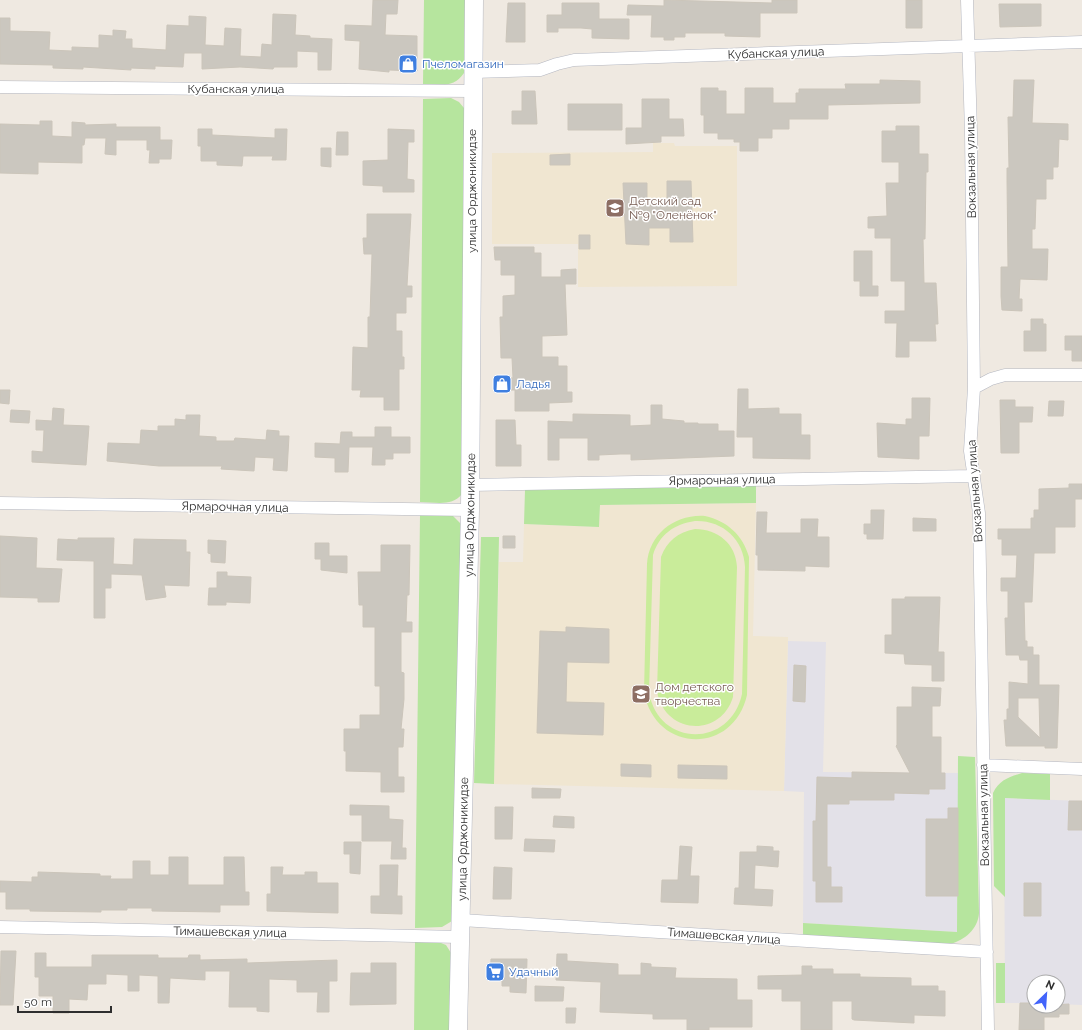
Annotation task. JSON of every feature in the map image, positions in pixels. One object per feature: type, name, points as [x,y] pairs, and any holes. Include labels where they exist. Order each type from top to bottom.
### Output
[{"type":"main road","name":"улица Орджоникидзе","points":[[458,1030],[471,485],[472,72],[474,0]]},
{"type":"street","name":"Вокзальная улица","points":[[967,0],[971,132],[974,388],[970,451],[979,513],[988,1030]]},
{"type":"street","name":"Кубанская улица","points":[[472,72],[540,70],[574,60],[1082,42]]},
{"type":"street","name":"Кубанская улица","points":[[0,87],[472,91]]},
{"type":"street","points":[[974,388],[991,379],[1005,375],[1082,376]]},
{"type":"street","name":"Ярмарочная улица","points":[[471,485],[974,476]]},
{"type":"street","name":"Ярмарочная улица","points":[[0,503],[470,510]]},
{"type":"street","points":[[983,765],[1082,769]]},
{"type":"street","name":"Тимашевская улица","points":[[0,927],[460,929],[987,952]]},
{"type":"shaded area","name":"Детский сад №9 \"Оленёнок\"","points":[[653,143],[674,143],[675,146],[737,146],[737,286],[578,287],[578,244],[492,244],[492,153],[653,152]]},
{"type":"shaded area","name":"Дом детского творчества","points":[[756,503],[753,636],[788,637],[784,791],[494,784],[499,562],[523,562],[524,524],[599,527],[600,505]]},
{"type":"shaded area","points":[[788,641],[826,642],[823,772],[959,773],[957,932],[803,923],[804,792],[784,791]]},
{"type":"shaded area","points":[[1004,798],[1082,801],[1082,1005],[1066,1004],[1066,974],[1026,974],[1026,1003],[1005,1003]]},
{"type":"green space","points":[[424,0],[465,0],[464,73],[460,78],[451,84],[423,84]]},
{"type":"green space","points":[[451,98],[459,102],[464,108],[462,494],[453,501],[437,503],[420,502],[423,99]]},
{"type":"green space","points":[[756,485],[756,503],[600,505],[599,527],[524,524],[525,490]]},
{"type":"green space","points":[[420,515],[453,516],[461,524],[452,921],[442,927],[415,928]]},
{"type":"green space","points":[[694,516],[713,518],[727,525],[743,542],[749,557],[747,695],[739,715],[727,729],[711,737],[694,739],[678,736],[663,727],[651,712],[644,692],[647,564],[649,553],[658,535],[666,528],[674,522]],"holes":[[[695,521],[714,524],[730,533],[741,548],[744,557],[742,694],[735,712],[724,725],[710,732],[694,734],[679,731],[666,723],[655,710],[649,692],[653,555],[663,536],[674,528]]]},
{"type":"green space","points":[[695,529],[711,532],[724,539],[733,551],[737,567],[733,697],[726,711],[717,720],[705,725],[693,726],[681,723],[670,716],[662,705],[657,691],[661,557],[666,546],[674,538],[683,532]]},
{"type":"green space","points":[[481,537],[499,537],[494,784],[474,783]]},
{"type":"green space","points":[[958,756],[975,757],[979,913],[976,924],[970,933],[961,940],[950,944],[803,935],[803,923],[957,932]]},
{"type":"green space","points":[[1022,773],[1050,774],[1050,800],[1005,798],[1005,897],[994,886],[993,793],[1001,782]]},
{"type":"green space","points":[[415,942],[441,943],[446,945],[453,956],[451,1030],[414,1030]]},
{"type":"green space","points":[[996,963],[1005,963],[1005,1003],[996,1003]]},
{"type":"building","points":[[373,0],[398,0],[397,14],[386,14],[385,35],[417,36],[417,71],[389,70],[389,72],[359,69],[360,41],[345,40],[345,25],[372,26]]},
{"type":"building","points":[[664,0],[772,3],[772,0],[797,0],[797,13],[760,13],[760,37],[725,36],[725,33],[685,33],[685,37],[674,37],[674,40],[664,40],[664,37],[651,37],[652,15],[627,15],[628,5],[664,6]]},
{"type":"building","points":[[906,0],[922,0],[922,28],[906,28]]},
{"type":"building","points":[[508,3],[525,3],[525,42],[506,42]]},
{"type":"building","points":[[562,3],[599,3],[599,19],[629,19],[629,39],[592,38],[592,29],[581,28],[558,28],[558,32],[547,32],[547,15],[562,15]]},
{"type":"building","points":[[999,4],[1041,4],[1041,26],[1000,27]]},
{"type":"building","points":[[273,14],[296,15],[295,35],[310,36],[310,38],[332,39],[331,70],[318,70],[318,52],[297,51],[297,67],[274,67],[273,69],[240,67],[202,69],[202,53],[184,53],[183,67],[155,66],[155,69],[131,68],[131,70],[83,67],[83,69],[53,68],[53,65],[0,64],[0,18],[10,18],[10,31],[50,32],[49,50],[72,51],[72,47],[99,48],[99,35],[113,36],[113,30],[126,31],[125,39],[132,39],[132,48],[166,50],[167,25],[189,26],[189,16],[206,17],[205,45],[224,46],[225,28],[241,29],[240,56],[261,57],[262,44],[272,45]]},
{"type":"building","points":[[880,80],[920,81],[920,103],[828,105],[828,119],[789,119],[789,129],[772,129],[772,138],[758,138],[758,151],[740,151],[740,142],[734,142],[734,139],[718,139],[718,133],[704,133],[704,115],[701,115],[701,88],[718,88],[718,91],[726,91],[726,114],[745,114],[745,88],[773,88],[773,103],[796,103],[796,93],[799,93],[799,89],[846,89],[845,84],[880,84]]},
{"type":"building","points":[[1014,80],[1034,80],[1032,123],[1068,124],[1068,140],[1059,139],[1058,167],[1053,167],[1053,179],[1046,179],[1046,199],[1036,199],[1035,229],[1032,229],[1032,249],[1048,249],[1047,280],[1020,279],[1019,299],[1022,299],[1022,311],[1002,310],[1001,296],[1001,267],[1008,267],[1008,117],[1013,117]]},
{"type":"building","points":[[522,91],[535,91],[537,124],[512,124],[512,111],[522,111]]},
{"type":"building","points":[[642,99],[669,99],[669,119],[683,119],[684,136],[661,136],[661,142],[626,144],[626,128],[642,128]]},
{"type":"building","points":[[568,104],[622,104],[622,130],[568,130]]},
{"type":"building","points":[[40,121],[52,121],[52,136],[72,137],[72,122],[85,123],[85,125],[116,124],[116,127],[160,127],[160,140],[172,140],[171,159],[159,159],[159,163],[149,163],[150,150],[147,150],[147,140],[116,140],[116,155],[105,154],[106,138],[85,138],[84,145],[82,145],[82,163],[38,162],[38,174],[0,173],[0,124],[40,125]]},
{"type":"building","points":[[896,126],[919,126],[919,154],[928,154],[928,172],[926,172],[925,239],[923,239],[924,283],[936,283],[938,324],[935,324],[936,341],[909,341],[909,357],[896,357],[897,323],[885,323],[885,311],[905,311],[905,281],[891,281],[891,238],[875,238],[875,228],[868,228],[868,217],[887,216],[886,183],[899,183],[899,162],[882,162],[882,131],[896,131]]},
{"type":"building","points":[[198,129],[212,129],[212,135],[275,138],[275,129],[287,129],[286,160],[272,160],[273,156],[243,156],[242,166],[217,165],[217,161],[201,161],[201,146],[198,146]]},
{"type":"building","points":[[388,129],[414,130],[414,142],[408,142],[407,179],[414,180],[414,192],[383,192],[383,186],[363,185],[363,161],[388,160]]},
{"type":"building","points":[[337,132],[348,132],[348,155],[336,155]]},
{"type":"building","points":[[321,148],[331,148],[331,167],[321,166]]},
{"type":"building","points":[[570,154],[570,165],[550,165],[550,155]]},
{"type":"building","points":[[667,181],[691,181],[693,242],[670,242],[670,228],[649,228],[649,245],[626,244],[623,183],[647,183],[647,205],[667,205]]},
{"type":"building","points":[[367,214],[411,214],[407,286],[412,286],[412,297],[406,297],[406,313],[396,313],[396,331],[402,331],[402,357],[404,357],[404,369],[399,369],[399,410],[384,410],[384,397],[360,397],[361,390],[352,390],[353,347],[368,348],[368,317],[370,317],[372,254],[364,254],[363,238],[367,238]]},
{"type":"building","points":[[579,235],[590,235],[590,249],[579,249]]},
{"type":"building","points":[[494,247],[534,247],[534,253],[541,253],[541,277],[561,277],[561,270],[576,269],[576,284],[565,284],[567,335],[542,336],[542,357],[558,357],[558,366],[567,366],[567,392],[572,392],[572,402],[549,403],[549,411],[515,411],[515,390],[496,390],[496,378],[513,378],[512,358],[501,358],[500,317],[503,317],[503,296],[515,295],[515,275],[501,275],[501,260],[495,260]]},
{"type":"building","points":[[854,251],[872,251],[872,286],[878,286],[878,296],[860,296],[860,281],[854,281]]},
{"type":"building","points":[[1031,319],[1043,319],[1043,324],[1046,324],[1046,351],[1024,351],[1024,331],[1031,331]]},
{"type":"building","points":[[1065,336],[1082,336],[1082,361],[1072,361],[1072,350],[1065,350]]},
{"type":"building","points":[[738,389],[748,389],[748,409],[779,408],[779,414],[801,414],[801,435],[810,435],[810,459],[753,458],[753,437],[737,437]]},
{"type":"building","points":[[0,390],[10,390],[9,404],[0,403]]},
{"type":"building","points":[[912,398],[930,398],[929,436],[919,436],[919,459],[878,457],[877,423],[906,425],[906,419],[912,419]]},
{"type":"building","points":[[1000,400],[1015,400],[1015,407],[1033,407],[1032,422],[1019,422],[1019,453],[1001,453]]},
{"type":"building","points":[[1049,401],[1064,401],[1063,416],[1048,416]]},
{"type":"building","points":[[651,405],[662,405],[662,419],[684,421],[684,423],[718,424],[718,431],[734,431],[734,456],[631,460],[631,454],[620,454],[599,455],[599,460],[588,460],[588,438],[559,438],[559,460],[548,460],[548,421],[573,422],[573,414],[630,415],[630,426],[651,425]]},
{"type":"building","points":[[53,408],[64,409],[63,425],[89,426],[86,465],[32,462],[32,451],[43,452],[44,430],[36,430],[36,420],[52,421]]},
{"type":"building","points":[[11,410],[30,411],[29,423],[10,422]]},
{"type":"building","points":[[186,415],[200,415],[199,436],[216,437],[216,441],[234,441],[235,438],[266,440],[267,430],[279,431],[279,436],[289,436],[287,471],[273,470],[274,458],[255,457],[254,471],[221,469],[222,466],[159,466],[107,461],[108,443],[140,444],[141,430],[158,431],[158,426],[175,426],[175,419],[186,420]]},
{"type":"building","points":[[496,420],[515,420],[516,445],[521,445],[521,466],[496,466]]},
{"type":"building","points":[[375,427],[391,427],[391,437],[410,437],[410,453],[393,453],[393,459],[385,459],[385,465],[372,465],[373,447],[349,447],[348,472],[335,472],[335,458],[315,457],[315,443],[340,444],[341,432],[352,432],[352,437],[375,437]]},
{"type":"building","points":[[1069,484],[1082,484],[1082,499],[1075,499],[1075,527],[1055,527],[1055,553],[1034,553],[1032,602],[1024,602],[1025,641],[1027,641],[1027,647],[1033,647],[1033,655],[1039,655],[1039,685],[1059,685],[1057,748],[1045,748],[1045,746],[1006,746],[1004,720],[1007,720],[1007,709],[1009,709],[1009,682],[1028,684],[1028,660],[1020,660],[1019,655],[1006,655],[1005,618],[1008,618],[1008,591],[1001,591],[1001,578],[1016,578],[1017,555],[1002,555],[1002,539],[998,539],[998,529],[1031,529],[1031,518],[1034,518],[1034,510],[1039,510],[1039,489],[1069,488]],"holes":[[[1018,698],[1039,698],[1040,738],[1018,717]]]},
{"type":"building","points":[[871,510],[884,510],[883,539],[867,539],[867,534],[864,534],[864,524],[871,524]]},
{"type":"building","points":[[757,512],[767,512],[766,533],[801,533],[801,519],[818,519],[817,537],[829,537],[829,567],[805,566],[805,571],[758,570],[758,555],[756,555]]},
{"type":"building","points":[[913,518],[936,519],[936,531],[913,531]]},
{"type":"building","points":[[0,536],[37,538],[36,568],[62,569],[59,602],[38,602],[38,598],[0,597]]},
{"type":"building","points":[[503,536],[515,536],[515,548],[503,548]]},
{"type":"building","points":[[78,538],[114,538],[113,564],[133,565],[134,539],[186,540],[186,552],[190,552],[189,586],[164,585],[166,597],[146,600],[142,575],[111,574],[111,588],[105,588],[105,618],[94,618],[94,561],[57,560],[58,539],[78,540]]},
{"type":"building","points":[[208,540],[226,541],[225,563],[211,562],[211,554],[208,553]]},
{"type":"building","points":[[315,543],[329,543],[329,556],[347,556],[347,573],[321,570],[321,559],[315,559]]},
{"type":"building","points":[[381,545],[410,545],[409,595],[407,595],[406,622],[412,622],[412,632],[401,632],[401,672],[404,673],[404,699],[401,729],[404,729],[403,747],[398,747],[398,777],[404,777],[404,792],[381,792],[381,772],[346,771],[346,751],[344,751],[344,729],[360,729],[360,715],[380,715],[380,686],[375,686],[375,627],[363,627],[363,605],[359,605],[358,572],[381,572]]},
{"type":"building","points":[[217,572],[227,572],[227,576],[251,577],[250,603],[226,602],[226,605],[208,605],[209,588],[217,588]]},
{"type":"building","points":[[905,597],[940,597],[938,652],[944,652],[944,681],[932,681],[932,665],[905,664],[904,654],[885,653],[885,635],[892,635],[892,599],[905,599]]},
{"type":"building","points":[[566,627],[609,629],[609,663],[567,662],[566,702],[604,703],[603,735],[537,733],[540,631],[566,632]]},
{"type":"building","points":[[794,665],[806,666],[805,702],[793,701]]},
{"type":"building","points":[[912,687],[941,688],[940,706],[932,706],[932,737],[941,737],[941,773],[945,773],[945,789],[929,789],[929,794],[894,793],[894,800],[849,800],[849,804],[827,804],[827,867],[831,867],[831,887],[842,887],[842,902],[816,902],[816,881],[813,881],[813,821],[816,821],[817,777],[852,778],[852,772],[910,773],[896,746],[897,707],[912,707]]},
{"type":"building","points":[[621,764],[651,765],[651,777],[621,776]]},
{"type":"building","points":[[678,765],[727,766],[727,779],[678,778]]},
{"type":"building","points":[[532,788],[561,789],[560,798],[532,798]]},
{"type":"building","points":[[1069,801],[1082,801],[1082,830],[1068,830]]},
{"type":"building","points":[[350,805],[389,806],[389,819],[403,820],[402,848],[406,848],[406,859],[391,859],[392,841],[362,841],[362,815],[350,815]]},
{"type":"building","points":[[495,807],[513,807],[512,839],[495,839]]},
{"type":"building","points":[[948,808],[958,808],[958,896],[926,896],[926,819],[948,819]]},
{"type":"building","points":[[554,816],[574,817],[574,828],[553,827]]},
{"type":"building","points":[[525,839],[555,840],[554,852],[524,851]]},
{"type":"building","points":[[344,842],[361,842],[360,874],[350,873],[350,854],[344,854]]},
{"type":"building","points":[[680,846],[692,847],[690,876],[699,876],[698,903],[661,902],[662,880],[678,880]]},
{"type":"building","points":[[757,846],[773,847],[773,851],[779,851],[778,867],[755,865],[754,889],[773,890],[772,906],[734,904],[735,888],[739,888],[740,852],[757,852]]},
{"type":"building","points":[[169,857],[188,857],[188,885],[224,885],[224,857],[244,857],[245,892],[249,892],[249,905],[220,905],[220,912],[152,911],[152,908],[101,910],[101,912],[30,911],[30,909],[6,909],[6,892],[0,892],[0,881],[32,882],[32,877],[38,877],[38,872],[100,874],[100,876],[111,876],[110,879],[133,879],[133,861],[150,861],[150,875],[169,875]]},
{"type":"building","points":[[380,865],[398,865],[397,896],[402,896],[402,914],[371,913],[371,896],[380,896]]},
{"type":"building","points":[[271,867],[283,867],[282,875],[305,875],[305,872],[317,872],[317,883],[338,883],[338,913],[267,911],[267,894],[271,894]]},
{"type":"building","points":[[494,867],[512,868],[511,899],[493,899]]},
{"type":"building","points":[[1024,883],[1041,883],[1041,916],[1024,916]]},
{"type":"building","points":[[1,951],[16,951],[13,1005],[0,1005]]},
{"type":"building","points":[[35,953],[46,953],[46,967],[92,967],[92,955],[158,955],[158,958],[188,958],[189,955],[200,955],[200,960],[247,959],[247,963],[337,960],[337,981],[329,981],[329,1012],[317,1012],[318,992],[297,992],[297,980],[269,979],[269,1012],[257,1011],[257,1007],[229,1007],[230,971],[205,971],[205,980],[170,978],[169,1003],[158,1003],[158,976],[139,975],[139,991],[128,991],[128,975],[106,974],[106,984],[88,984],[87,1000],[69,999],[69,1013],[53,1013],[53,996],[39,996],[39,977],[35,977]]},
{"type":"building","points":[[557,954],[567,954],[567,961],[618,964],[618,975],[641,975],[641,963],[651,964],[651,967],[676,968],[675,978],[737,979],[737,1000],[752,1000],[752,1027],[709,1027],[709,1030],[687,1030],[687,1019],[653,1019],[653,1014],[600,1012],[601,982],[556,980]]},
{"type":"building","points":[[491,959],[527,959],[526,993],[510,992],[510,986],[502,986],[502,978],[490,978]]},
{"type":"building","points":[[371,963],[396,963],[396,1004],[350,1005],[351,973],[371,973]]},
{"type":"building","points":[[802,966],[812,966],[812,969],[833,969],[833,974],[860,974],[860,977],[911,978],[911,986],[938,986],[938,991],[945,991],[945,1016],[914,1015],[914,1023],[854,1020],[852,1019],[852,1001],[832,1001],[832,1030],[801,1030],[801,1001],[782,1001],[782,989],[758,989],[758,976],[802,975]]},
{"type":"building","points":[[535,986],[564,987],[563,1001],[535,1001]]},
{"type":"building","points":[[1020,1003],[1026,1003],[1026,1014],[1059,1014],[1059,1017],[1044,1017],[1044,1030],[1019,1030]]},
{"type":"building","points":[[1066,1004],[1069,1004],[1069,1014],[1066,1014]]},
{"type":"building","points":[[566,1008],[576,1008],[575,1023],[566,1023]]},
{"type":"place","name":"Пчеломагазин","points":[[408,64]]},
{"type":"place","name":"Детский сад №9 \"Оленёнок\"","points":[[615,208]]},
{"type":"place","name":"Ладья","points":[[502,384]]},
{"type":"place","name":"Дом детского творчества","points":[[641,694]]},
{"type":"place","name":"Удачный","points":[[495,972]]}]
